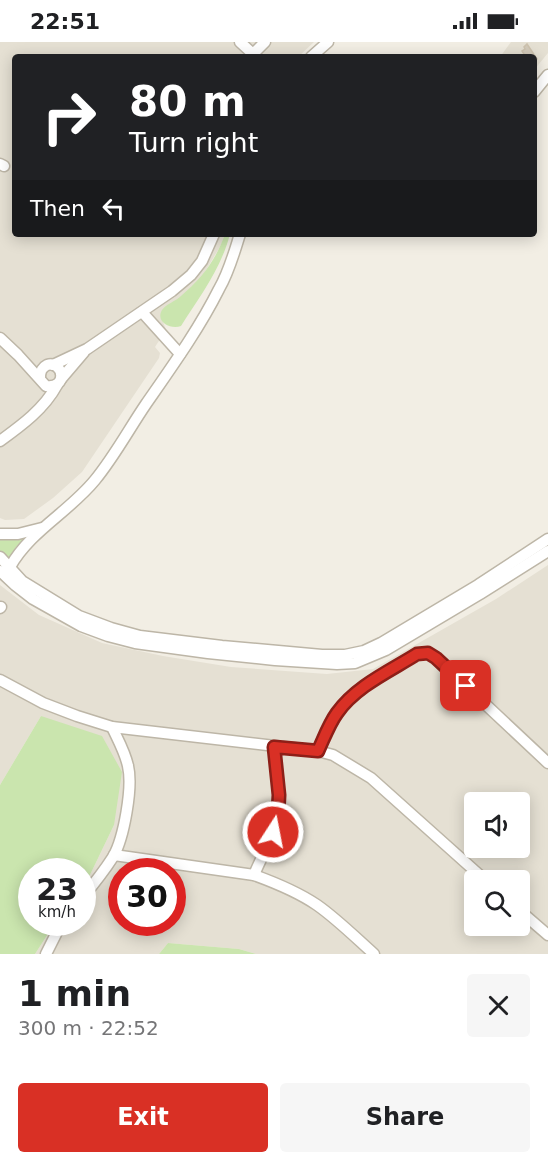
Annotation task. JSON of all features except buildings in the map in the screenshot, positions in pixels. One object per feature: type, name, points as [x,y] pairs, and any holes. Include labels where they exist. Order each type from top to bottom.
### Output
[{"type":"street","points":[[240,42],[249,54]]},
{"type":"street","points":[[253,54],[265,42]]},
{"type":"street","points":[[314,54],[328,42]]},
{"type":"street","points":[[537,88],[548,75]]},
{"type":"street","points":[[40,408],[41,371],[49,365],[87,349],[172,291],[191,275],[202,261],[213,237]]},
{"type":"street","points":[[5,569],[42,528],[58,517],[95,479],[180,354],[220,289],[239,237]]},
{"type":"street","points":[[142,312],[180,354]]},
{"type":"street","points":[[0,338],[43,384],[50,387],[59,382],[61,372],[56,366],[18,355]]},
{"type":"street","points":[[0,441],[24,424],[40,408],[87,349]]},
{"type":"street","points":[[0,534],[18,534],[42,528]]},
{"type":"street","points":[[5,569],[80,616],[140,636],[222,646],[345,655],[364,651],[381,643],[478,585],[548,539]]},
{"type":"street","points":[[0,557],[15,585],[33,599],[81,626],[108,636],[135,643],[198,651],[337,664],[355,663],[386,650],[548,551]]},
{"type":"street","points":[[318,751],[337,712],[348,700],[362,688],[417,654],[428,653],[548,763]]},
{"type":"street","points":[[0,680],[43,703],[77,717],[112,727],[318,751],[333,755],[372,778],[474,870]]},
{"type":"street","points":[[96,879],[114,855],[123,826],[129,794],[129,767],[112,727]]},
{"type":"street","points":[[254,875],[273,832],[278,813],[279,795],[274,747]]},
{"type":"street","points":[[114,855],[254,875],[274,882],[318,906],[374,954]]},
{"type":"street","points":[[530,919],[548,935]]},
{"type":"street","points":[[46,954],[55,936]]},
{"type":"shaded area","points":[[0,42],[314,42],[301,54],[12,54],[12,237],[224,237],[202,277],[161,316],[166,330],[155,347],[160,353],[159,358],[82,472],[53,498],[24,519],[0,518]]},
{"type":"shaded area","points":[[511,42],[548,42],[548,53],[537,66],[537,54],[502,54]]},
{"type":"shaded area","points":[[548,565],[548,954],[256,954],[239,949],[168,943],[159,954],[35,954],[47,936],[96,936],[96,862],[114,825],[41,716],[0,785],[0,585],[39,615],[102,643],[231,667],[327,674],[373,669],[496,599]]},
{"type":"green space","points":[[224,237],[229,237],[209,282],[181,326],[173,327],[165,324],[160,314],[162,310],[181,296],[202,275]]},
{"type":"green space","points":[[24,536],[25,538],[16,547],[10,560],[0,551],[0,538]]},
{"type":"green space","points":[[41,716],[102,736],[122,772],[114,825],[96,862],[96,858],[18,858],[18,936],[47,936],[35,954],[0,954],[0,785]]},
{"type":"green space","points":[[168,943],[239,949],[256,954],[159,954]]},
{"type":"route","points":[[273,832],[278,813],[279,795],[274,747],[318,751],[337,712],[348,700],[362,688],[417,654],[428,653],[436,658],[466,686]]}]
